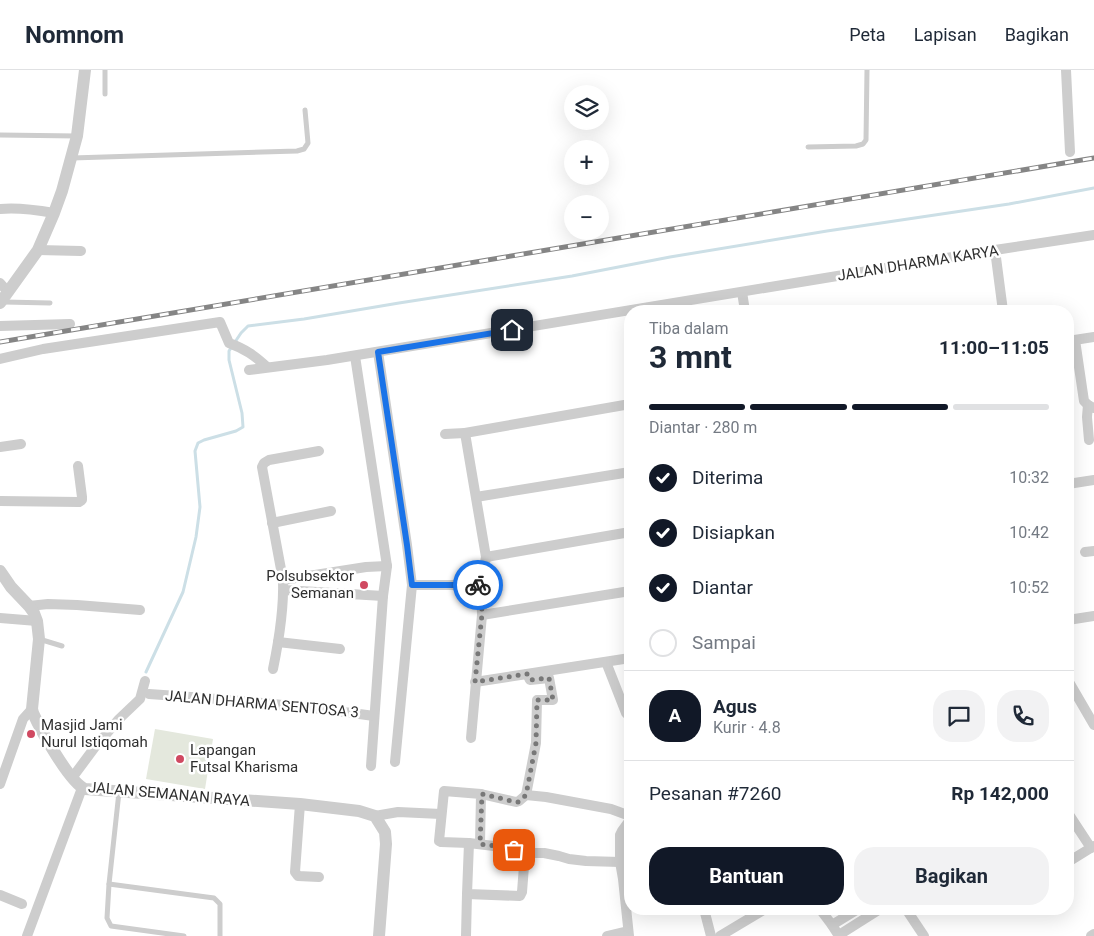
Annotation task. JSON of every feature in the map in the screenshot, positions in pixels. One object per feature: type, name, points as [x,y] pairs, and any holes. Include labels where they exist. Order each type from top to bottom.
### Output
[{"type":"street","points":[[0,303],[4,287],[38,250],[54,214],[77,136],[85,70]]},
{"type":"street","points":[[1066,70],[1070,152]]},
{"type":"street","points":[[0,209],[12,208],[54,214]]},
{"type":"street","name":"JALAN DHARMA KARYA","points":[[663,305],[1094,235]]},
{"type":"street","points":[[38,250],[81,252]]},
{"type":"street","points":[[995,250],[1002,305]]},
{"type":"street","points":[[742,292],[744,305]]},
{"type":"street","name":"JALAN DHARMA KARYA","points":[[249,370],[355,356],[624,311]]},
{"type":"street","points":[[0,359],[43,349],[220,322],[232,344],[254,355],[267,367]]},
{"type":"street","points":[[0,326],[70,324]]},
{"type":"street","points":[[1074,340],[1094,337]]},
{"type":"street","points":[[378,352],[412,585],[395,762]]},
{"type":"street","points":[[1074,354],[1084,401],[1091,407],[1087,417],[1089,440]]},
{"type":"street","points":[[355,356],[387,566],[383,596],[371,766]]},
{"type":"street","points":[[445,434],[466,433],[624,405]]},
{"type":"street","points":[[466,433],[486,557],[481,585],[482,614],[471,738]]},
{"type":"street","points":[[0,447],[21,444]]},
{"type":"street","points":[[273,669],[284,585],[262,466],[269,460],[318,451]]},
{"type":"street","points":[[0,501],[79,502],[82,500],[82,497],[78,466]]},
{"type":"street","points":[[476,497],[624,473]]},
{"type":"street","points":[[1074,483],[1094,480]]},
{"type":"street","points":[[272,523],[331,511]]},
{"type":"street","points":[[486,557],[624,533]]},
{"type":"street","points":[[284,585],[366,567],[387,566]]},
{"type":"street","points":[[0,572],[34,613],[37,621],[38,639],[32,710],[23,718],[0,784]]},
{"type":"street","points":[[284,585],[383,596]]},
{"type":"street","points":[[412,585],[481,585]]},
{"type":"street","points":[[482,614],[624,592]]},
{"type":"street","points":[[30,606],[48,604],[76,605],[140,610]]},
{"type":"street","points":[[1074,619],[1094,616]]},
{"type":"street","points":[[0,618],[37,621]]},
{"type":"street","points":[[278,642],[340,649]]},
{"type":"street","points":[[475,682],[624,659]]},
{"type":"street","points":[[606,662],[624,709]]},
{"type":"street","points":[[527,674],[530,680],[549,678],[553,700],[537,700],[536,743],[526,795],[519,802],[516,802],[482,794],[443,791],[440,842],[480,844],[525,853],[544,853],[586,861],[620,862]]},
{"type":"street","points":[[72,778],[119,719],[140,699],[145,681]]},
{"type":"street","points":[[1074,690],[1094,725]]},
{"type":"street","name":"JALAN DHARMA SENTOSA 3","points":[[149,694],[338,710],[374,716]]},
{"type":"street","name":"JALAN SEMANAN RAYA","points":[[32,710],[72,778],[82,788],[300,804],[359,811],[375,816]]},
{"type":"street","points":[[26,936],[82,788]]},
{"type":"street","points":[[480,844],[482,794]]},
{"type":"street","points":[[526,795],[611,809],[624,814]]},
{"type":"street","points":[[300,804],[295,872],[298,876],[319,877]]},
{"type":"street","points":[[379,936],[386,844],[385,832],[375,816],[398,812],[441,814]]},
{"type":"street","points":[[1074,822],[1092,847],[1074,858]]},
{"type":"street","points":[[624,828],[620,835],[620,862],[624,871]]},
{"type":"street","points":[[466,936],[469,843]]},
{"type":"street","points":[[466,894],[520,896],[522,892],[525,853]]},
{"type":"street","points":[[0,895],[22,904]]},
{"type":"street","points":[[607,936],[628,934],[628,915]]},
{"type":"street","points":[[706,915],[712,936]]},
{"type":"street","points":[[720,936],[755,915]]},
{"type":"street","points":[[824,915],[835,933]]},
{"type":"street","points":[[835,933],[852,915]]},
{"type":"street","points":[[835,933],[869,915]]},
{"type":"street","points":[[910,915],[924,936]]},
{"type":"lane","points":[[105,70],[105,94]]},
{"type":"lane","points":[[808,147],[856,146],[863,144],[866,140],[867,70]]},
{"type":"lane","points":[[71,158],[297,151],[304,149],[308,143],[306,110]]},
{"type":"lane","points":[[0,135],[77,136]]},
{"type":"lane","points":[[0,303],[50,303]]},
{"type":"lane","points":[[38,639],[62,646]]},
{"type":"lane","points":[[119,791],[109,884],[108,922],[112,926],[184,936]]},
{"type":"lane","points":[[109,884],[214,898],[220,904],[220,936]]},
{"type":"shaded area","name":"Lapangan Futsal Kharisma","points":[[155,729],[213,739],[205,789],[146,779]]},
{"type":"waterway","points":[[146,672],[183,592],[196,537],[200,507],[195,451],[198,443],[243,427],[242,413],[229,360],[229,351],[248,326],[304,319],[572,276],[670,257],[1009,204],[1094,188]]},
{"type":"railway","points":[[0,342],[1094,158]]},
{"type":"way so far","points":[[478,585],[481,585],[482,614],[475,682],[527,674],[530,680],[549,678],[553,700],[537,700],[536,743],[526,795],[519,802],[516,802],[482,794],[480,844],[514,850]]},
{"type":"place","name":"Polsubsektor Semanan","points":[[364,585]]},
{"type":"place","name":"Masjid Jami Nurul Istiqomah","points":[[31,734]]},
{"type":"place","name":"Lapangan Futsal Kharisma","points":[[180,759]]},
{"type":"route","points":[[478,585],[412,585],[378,352],[512,330]]}]
